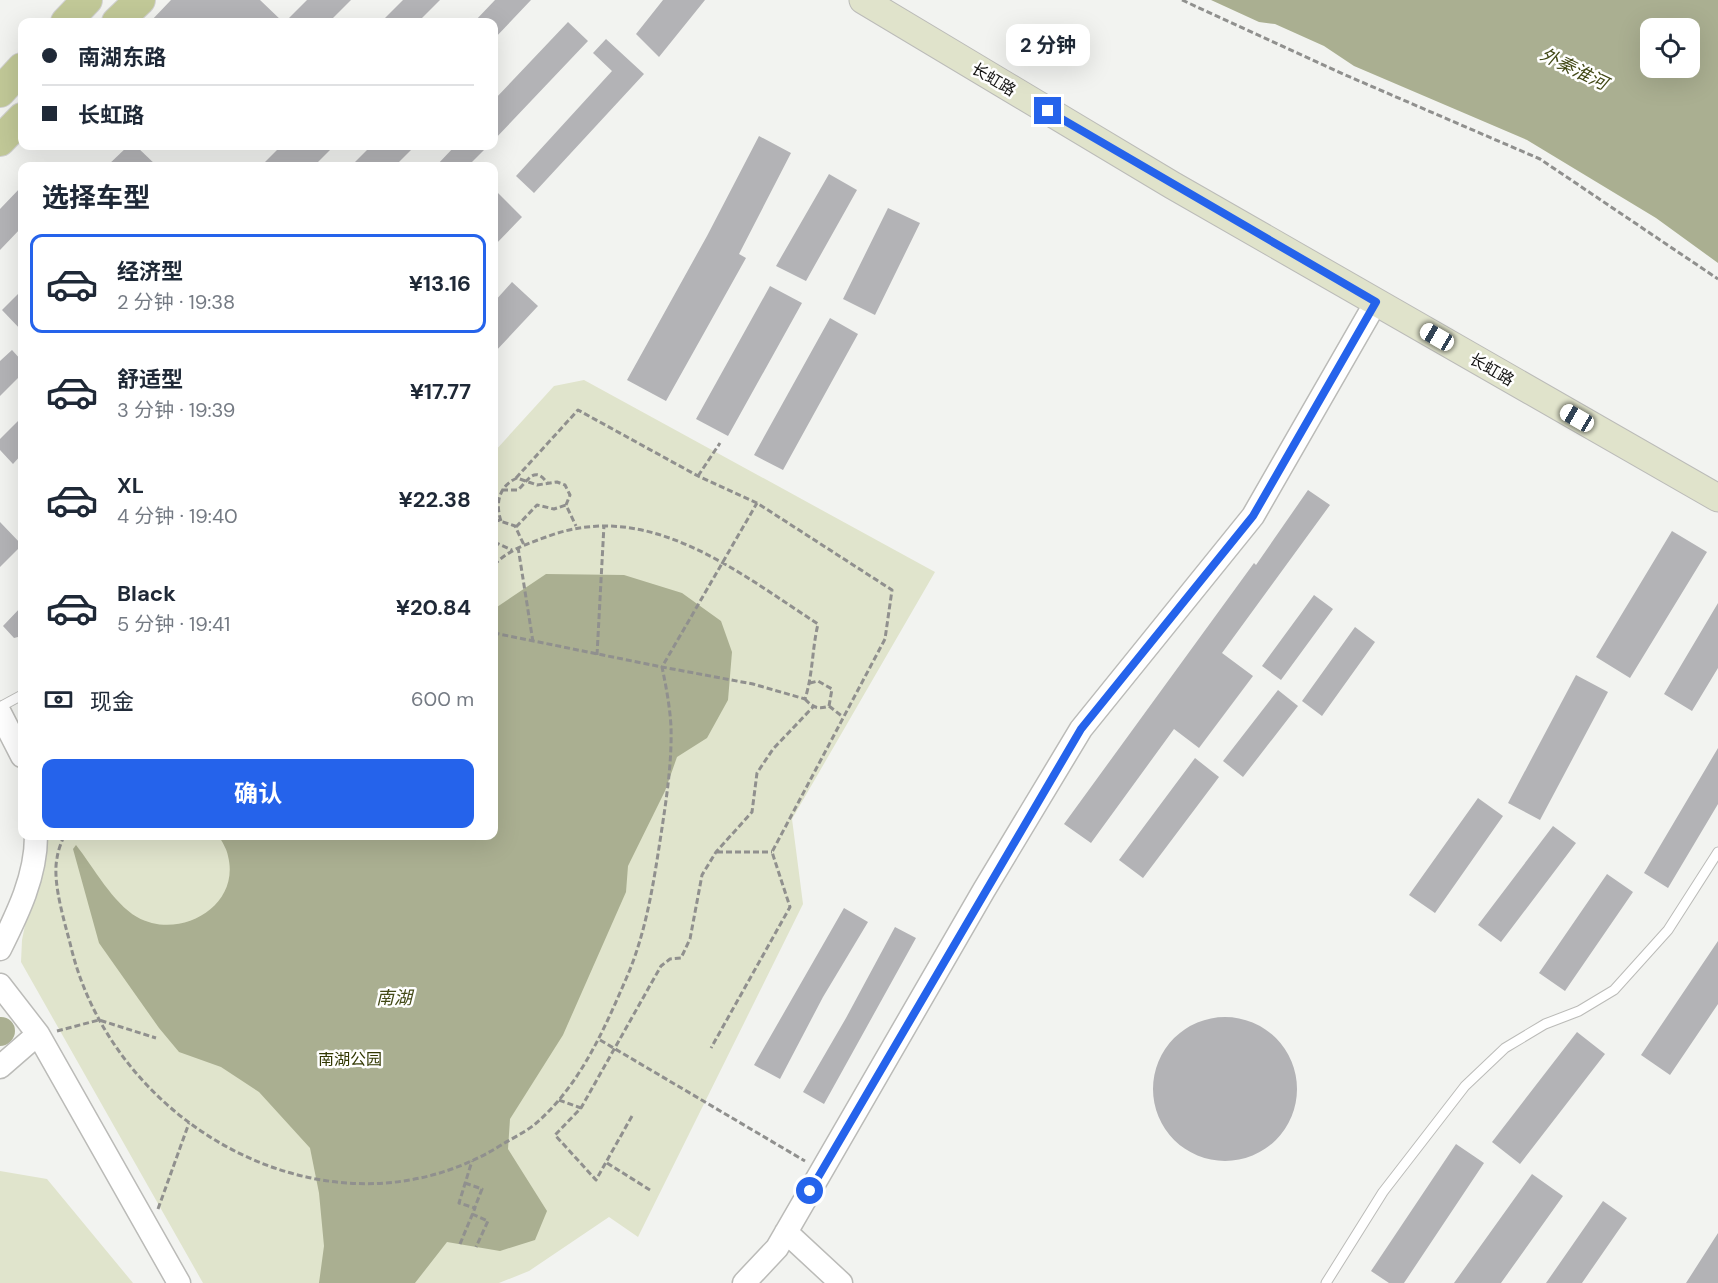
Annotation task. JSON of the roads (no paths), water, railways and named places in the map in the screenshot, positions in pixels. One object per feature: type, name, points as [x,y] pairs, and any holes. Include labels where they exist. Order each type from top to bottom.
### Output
[{"type":"main road","points":[[70,18],[87,0]]},
{"type":"main road","points":[[121,18],[140,0]]},
{"type":"main road","name":"长虹路","points":[[863,0],[1172,185],[1718,498]]},
{"type":"main road","points":[[0,92],[18,72]]},
{"type":"main road","points":[[0,141],[18,122]]},
{"type":"street","points":[[744,1283],[777,1248],[1081,729],[1253,516],[1376,302]]},
{"type":"street","points":[[0,713],[18,748]]},
{"type":"street","points":[[0,949],[22,903],[36,852],[36,840]]},
{"type":"street","points":[[0,985],[39,1035],[179,1283]]},
{"type":"street","points":[[0,1067],[39,1035]]},
{"type":"street","points":[[786,1232],[841,1283]]},
{"type":"lane","points":[[0,706],[18,697]]},
{"type":"lane","points":[[1326,1283],[1383,1192],[1466,1086],[1505,1048],[1545,1024],[1579,1011],[1614,990],[1668,930],[1718,852]]},
{"type":"water","name":"外秦淮河","points":[[1211,0],[1718,0],[1718,263],[1656,218],[1527,140],[1354,66],[1324,46],[1275,24],[1259,22]]},
{"type":"water","name":"南湖","points":[[546,574],[624,575],[682,593],[721,621],[732,652],[728,700],[707,738],[677,757],[665,791],[628,866],[626,892],[563,1035],[510,1119],[508,1149],[547,1211],[535,1240],[500,1251],[447,1242],[415,1283],[319,1283],[324,1246],[319,1193],[310,1148],[259,1092],[221,1067],[179,1052],[159,1028],[99,943],[73,849],[76,845],[112,894],[128,911],[154,923],[171,925],[188,922],[203,915],[216,904],[225,890],[230,874],[226,848],[221,840],[498,840],[498,606]]},
{"type":"park label","name":"南湖公园","points":[[350,1059]]}]
